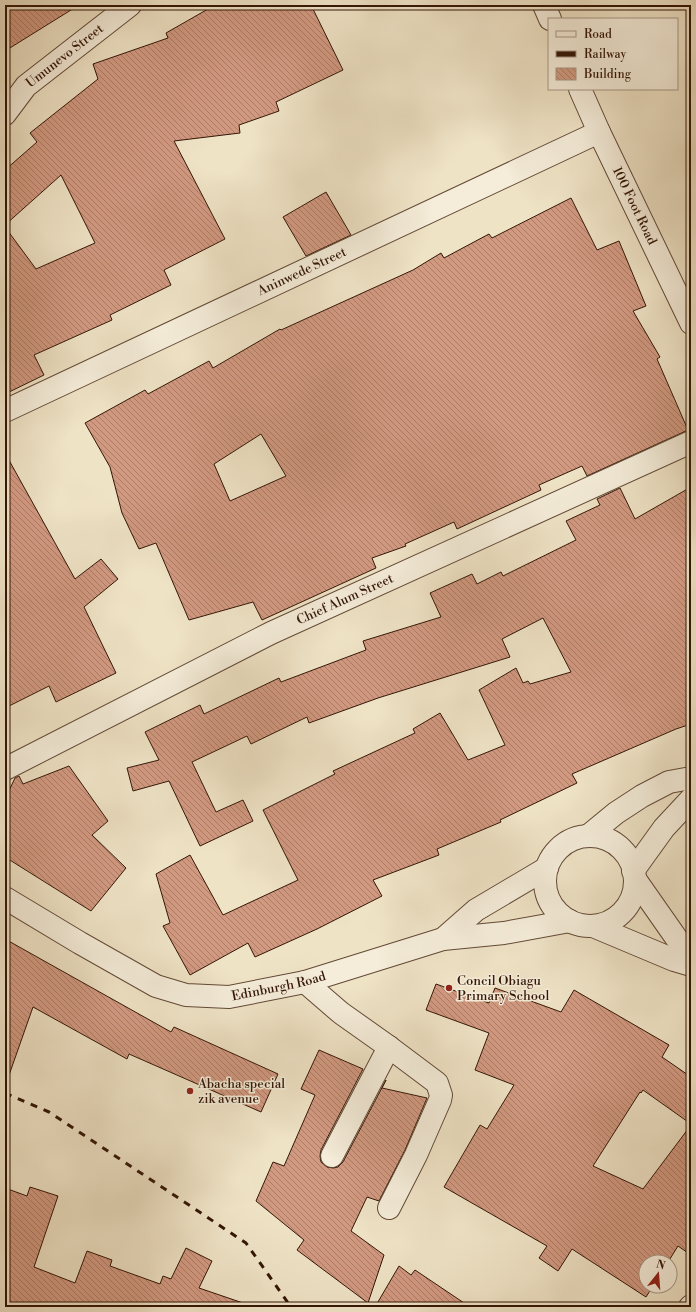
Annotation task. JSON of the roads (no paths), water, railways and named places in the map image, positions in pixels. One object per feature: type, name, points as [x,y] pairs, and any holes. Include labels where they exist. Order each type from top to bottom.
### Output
[{"type":"street","name":"Umunevo Street","points":[[5,114],[26,86],[130,5]]},
{"type":"street","points":[[544,5],[550,18]]},
{"type":"street","name":"100 Foot Road","points":[[580,90],[599,132],[683,284],[691,323]]},
{"type":"street","name":"Aninwede Street","points":[[5,411],[599,132]]},
{"type":"street","name":"Chief Alum Street","points":[[5,768],[271,633],[691,442]]},
{"type":"street","points":[[588,836],[616,813],[642,796],[669,782],[691,778]]},
{"type":"street","points":[[634,875],[664,828],[691,799]]},
{"type":"street","points":[[588,836],[603,838],[617,845],[628,857],[631,863],[635,886],[626,908],[621,914],[608,922],[593,926],[584,926],[570,921],[554,909],[549,898],[546,883],[547,868],[554,854],[566,843],[580,837],[588,836]]},
{"type":"street","points":[[443,939],[476,910],[547,868]]},
{"type":"street","points":[[634,875],[691,959]]},
{"type":"street","name":"Edinburgh Road","points":[[5,898],[156,986],[186,995],[229,997],[305,982],[443,939],[504,933],[570,921]]},
{"type":"street","points":[[593,926],[674,960],[691,965]]},
{"type":"street","points":[[305,982],[341,1013],[437,1083],[441,1095],[416,1155],[388,1208]]},
{"type":"street","points":[[332,1156],[389,1047]]},
{"type":"railway","points":[[5,1093],[49,1112],[246,1243],[291,1307]]},
{"type":"place","name":"Concil Obiagu Primary School","points":[[449,988]]},
{"type":"place","name":"Abacha special zik avenue","points":[[190,1091]]}]
